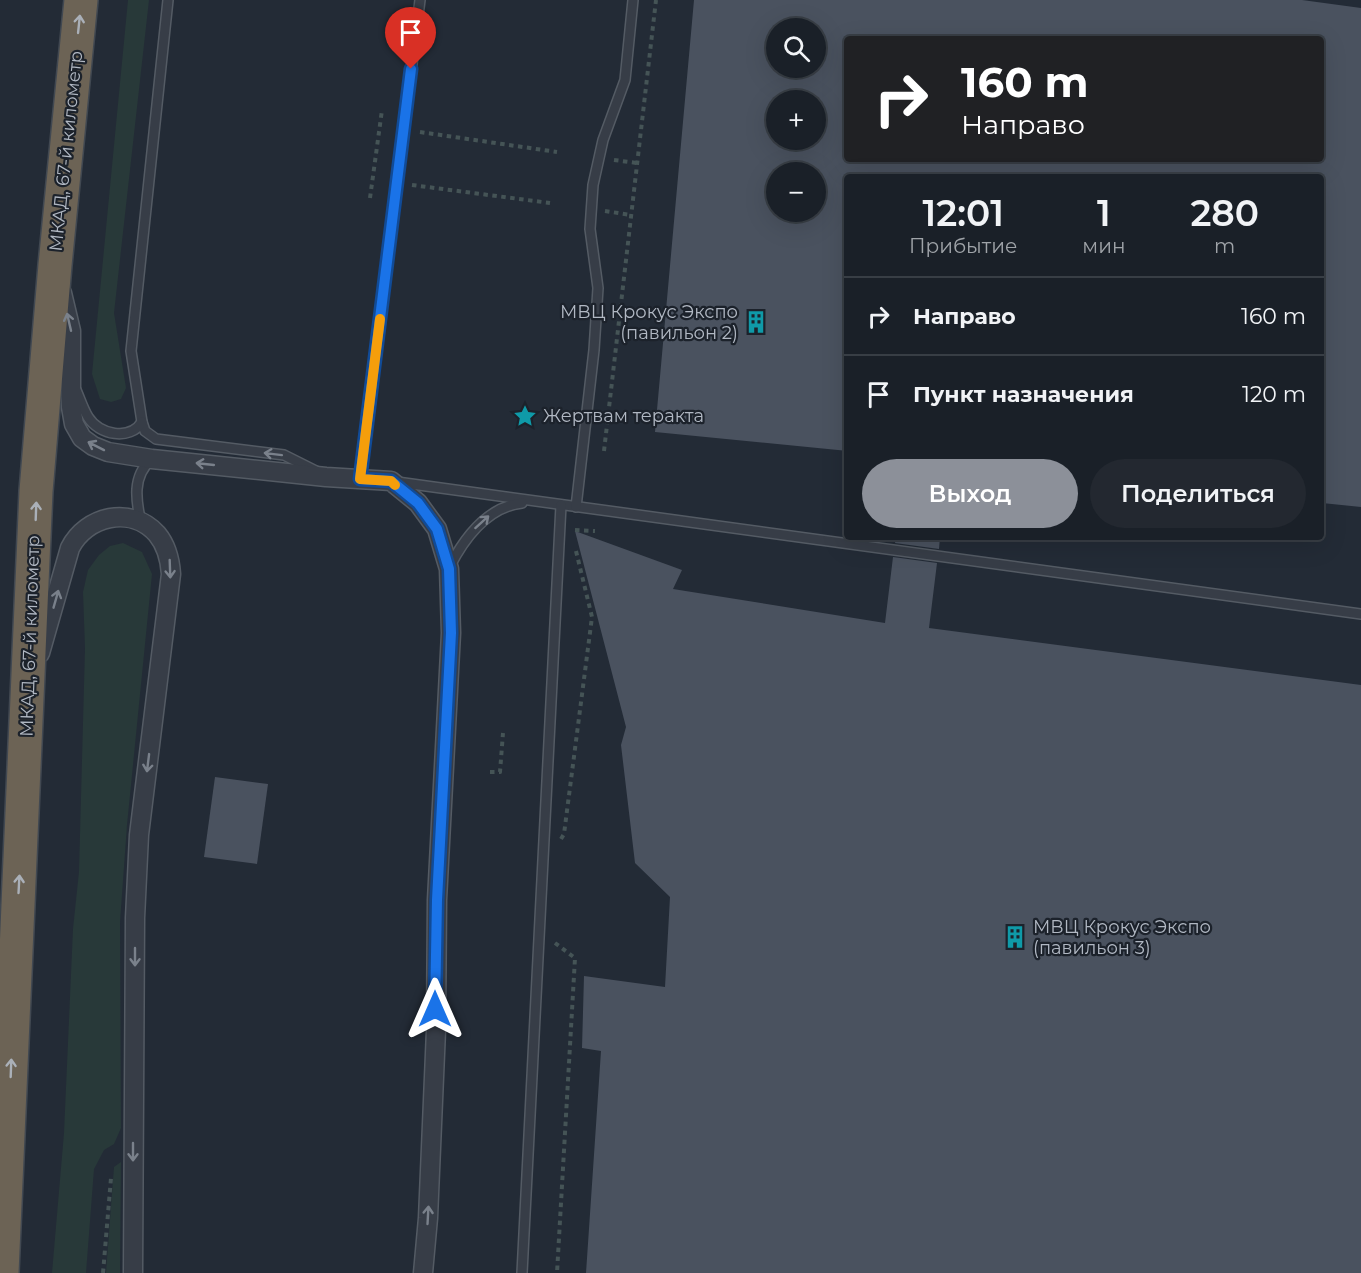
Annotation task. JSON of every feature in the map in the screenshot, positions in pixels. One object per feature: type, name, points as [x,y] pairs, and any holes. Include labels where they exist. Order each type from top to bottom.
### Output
[{"type":"highway","name":"МКАД, 67-й километр","points":[[2,1273],[36,491],[81,0]]},
{"type":"street","points":[[55,266],[71,331],[71,407],[74,424],[82,438],[93,446],[108,452],[152,459],[326,477],[391,481],[418,503],[437,529],[449,569],[451,633],[437,900],[436,1030],[428,1218],[423,1273]]},
{"type":"street","points":[[28,695],[74,539],[100,519],[121,517],[141,523],[156,533],[170,559],[171,574],[139,835],[135,918],[133,1273]]},
{"type":"lane","points":[[168,0],[131,351],[142,422],[145,431],[156,439],[284,455],[326,477]]},
{"type":"lane","points":[[360,479],[420,0]]},
{"type":"lane","points":[[576,507],[594,350],[598,288],[590,229],[593,185],[603,140],[625,80],[633,0]]},
{"type":"lane","points":[[72,381],[89,418],[98,428],[121,434],[130,433],[142,422]]},
{"type":"lane","points":[[141,523],[136,493],[138,480],[143,467],[152,459]]},
{"type":"lane","points":[[391,481],[1361,614]]},
{"type":"lane","points":[[449,569],[460,546],[491,514],[508,504],[536,501]]},
{"type":"lane","points":[[522,1273],[561,505]]},
{"type":"path","points":[[603,451],[656,0]]},
{"type":"path","points":[[370,198],[382,110]]},
{"type":"path","points":[[420,132],[557,152]]},
{"type":"path","points":[[608,159],[637,163]]},
{"type":"path","points":[[412,185],[550,203]]},
{"type":"path","points":[[601,210],[631,215]]},
{"type":"path","points":[[575,536],[576,529]]},
{"type":"path","points":[[559,843],[564,834],[592,617],[575,544]]},
{"type":"path","points":[[490,772],[500,772],[503,733]]},
{"type":"path","points":[[548,937],[575,958],[557,1273]]},
{"type":"shaded area","points":[[128,0],[149,0],[114,313],[126,388],[121,399],[111,402],[100,399],[92,374]]},
{"type":"shaded area","points":[[123,543],[142,552],[152,574],[127,825],[120,922],[121,1128],[114,1144],[104,1150],[94,1169],[86,1273],[52,1273],[64,1133],[73,929],[79,872],[85,648],[83,592],[88,570],[99,555],[110,546]]},
{"type":"shaded area","points":[[121,1162],[120,1273],[106,1273],[114,1167]]},
{"type":"building","name":"МВЦ Крокус Экспо (павильон 2)","points":[[694,0],[1302,0],[1361,8],[1361,507],[1324,503],[1324,174],[844,174],[844,451],[655,432]]},
{"type":"building","name":"МВЦ Крокус Экспо (павильон 3)","points":[[575,531],[682,570],[673,589],[885,623],[893,557],[937,563],[929,628],[1361,685],[1361,1273],[586,1273],[601,1051],[582,1048],[584,976],[665,987],[670,897],[635,863],[621,745],[626,727]]},
{"type":"building","points":[[896,540],[940,540],[939,549],[895,543]]},
{"type":"building","points":[[215,777],[268,784],[257,864],[204,857]]},
{"type":"slow traffic","points":[[380,319],[360,479],[391,481],[395,485]]},
{"type":"place","name":"МВЦ Крокус Экспо (павильон 2)","points":[[756,322]]},
{"type":"place","name":"Жертвам теракта","points":[[525,416]]},
{"type":"place","name":"МВЦ Крокус Экспо (павильон 3)","points":[[1015,937]]},
{"type":"route","points":[[411,69],[360,479],[391,481],[418,503],[437,529],[449,569],[451,633],[437,900],[435,1009]]}]
